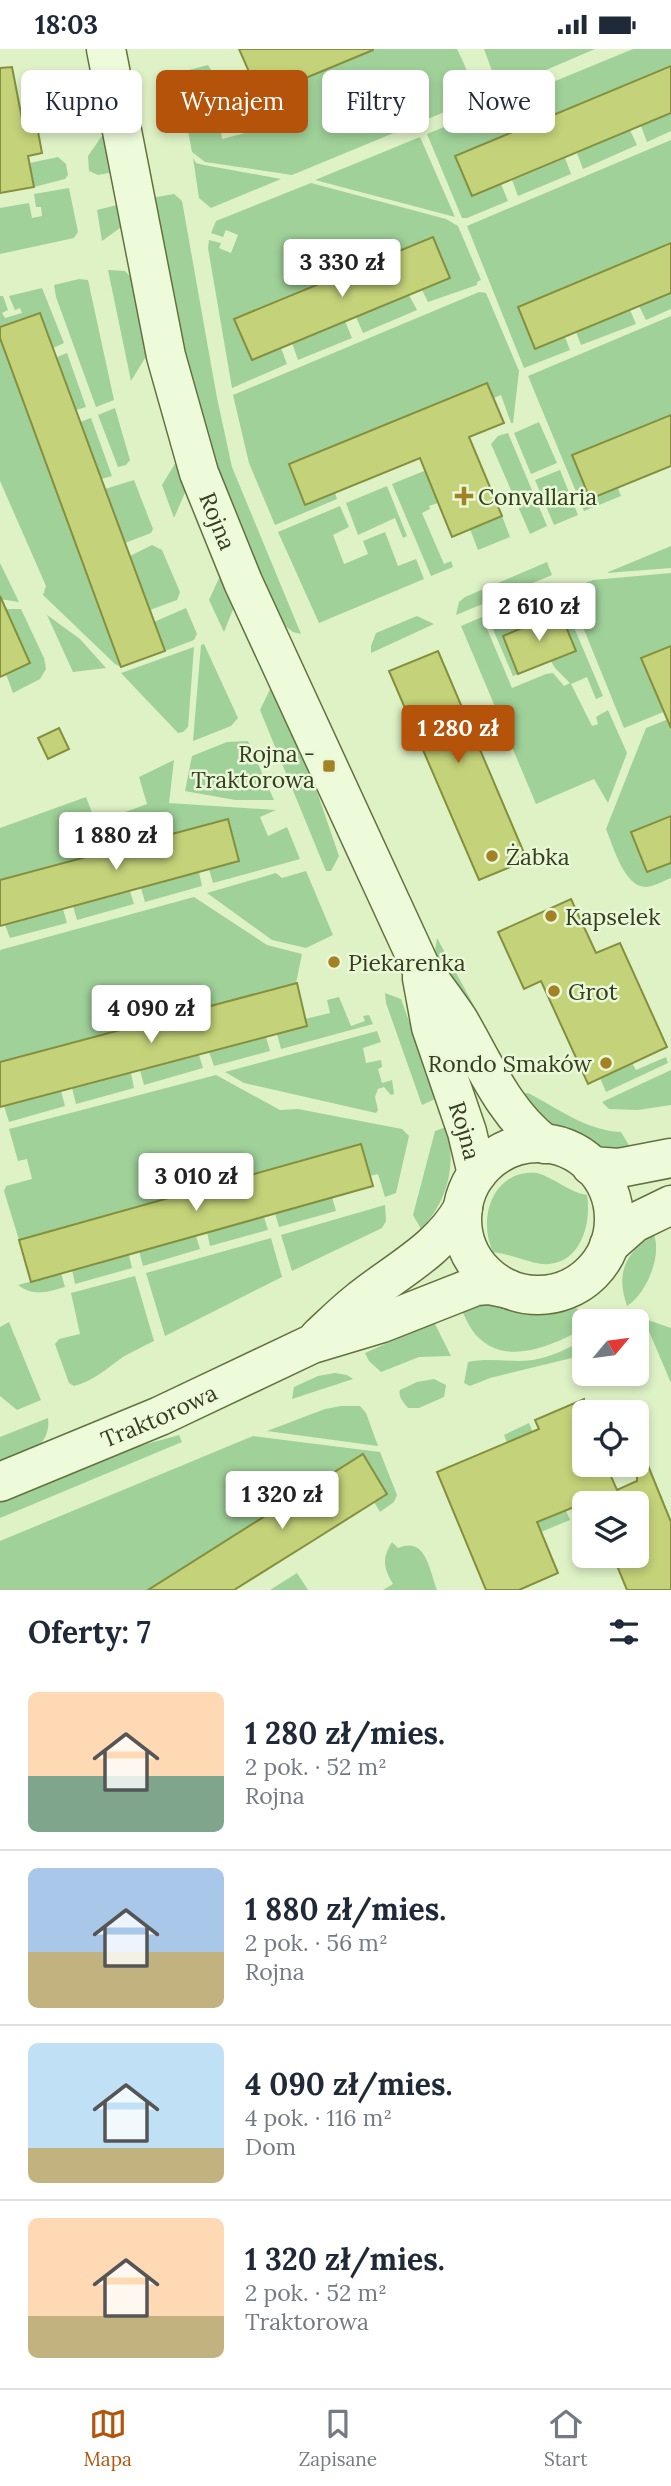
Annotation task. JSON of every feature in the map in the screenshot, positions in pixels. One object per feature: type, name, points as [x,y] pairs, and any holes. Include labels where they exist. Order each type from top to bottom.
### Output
[{"type":"street","name":"Rojna","points":[[106,49],[166,356],[199,473],[243,582],[419,966],[456,1016],[512,1110],[531,1134],[545,1144]]},
{"type":"street","name":"Rojna","points":[[419,966],[431,1027],[467,1132],[470,1191]]},
{"type":"street","points":[[525,1144],[545,1144],[573,1152],[591,1166],[603,1181],[612,1207],[613,1226],[609,1245],[596,1268],[570,1288],[539,1295],[508,1289],[487,1275],[474,1261],[464,1239],[470,1191],[490,1160],[506,1150],[525,1144]]},
{"type":"street","points":[[591,1166],[619,1168],[671,1158]]},
{"type":"street","name":"Traktorowa","points":[[312,1344],[357,1302],[436,1244],[454,1224],[470,1191]]},
{"type":"street","points":[[609,1245],[634,1223],[671,1205]]},
{"type":"street","name":"Traktorowa","points":[[0,1482],[170,1411],[312,1344],[382,1323],[476,1286],[489,1285],[508,1289]]},
{"type":"green space","points":[[375,49],[457,49],[466,70],[443,70],[443,113],[429,118],[429,70],[324,70]]},
{"type":"green space","points":[[484,49],[595,49],[546,70],[492,70]]},
{"type":"green space","points":[[633,49],[671,49],[671,66],[555,115],[555,81]]},
{"type":"green space","points":[[208,65],[211,70],[189,70]]},
{"type":"green space","points":[[322,71],[322,133],[394,133],[292,175],[205,162],[192,152],[188,133],[221,133],[222,139],[245,133],[308,133],[308,77]]},
{"type":"green space","points":[[671,113],[671,131],[647,142],[641,126]]},
{"type":"green space","points":[[443,127],[443,133],[513,133],[456,157],[472,196],[501,184],[508,201],[462,218],[427,134]]},
{"type":"green space","points":[[630,130],[637,145],[583,169],[577,153]]},
{"type":"green space","points":[[107,133],[114,172],[98,175],[89,171],[88,156]]},
{"type":"green space","points":[[420,137],[455,217],[315,180]]},
{"type":"green space","points":[[671,140],[671,243],[518,307],[535,349],[565,337],[570,350],[524,368],[467,226]]},
{"type":"green space","points":[[58,157],[66,164],[68,175],[65,179],[34,187],[30,163]]},
{"type":"green space","points":[[193,158],[196,163],[204,165],[281,179],[211,208],[199,198]]},
{"type":"green space","points":[[565,158],[571,174],[518,196],[512,180]]},
{"type":"green space","points":[[311,183],[446,219],[458,226],[481,280],[477,285],[428,302],[422,290],[449,278],[235,319],[252,360],[281,348],[287,364],[232,388],[208,248],[209,240],[221,243],[219,248],[231,253],[238,235],[226,230],[223,237],[211,233],[216,221]]},
{"type":"green space","points":[[69,188],[78,232],[74,238],[0,254],[0,208],[29,203],[32,218],[42,216],[41,207],[36,207],[34,194]]},
{"type":"green space","points":[[174,194],[182,201],[232,467],[301,634],[293,632],[278,620],[201,430],[151,198]]},
{"type":"green space","points":[[121,204],[123,213],[120,228],[102,241],[97,210]]},
{"type":"green space","points":[[108,270],[125,271],[136,283],[150,350],[131,381]]},
{"type":"green space","points":[[79,279],[88,280],[114,400],[96,407],[54,285]]},
{"type":"green space","points":[[42,288],[64,343],[53,348],[40,313],[0,327],[0,296],[3,296],[8,310],[2,313],[5,318],[22,313],[20,308],[15,310],[9,296]]},
{"type":"green space","points":[[479,292],[486,293],[519,371],[513,423],[501,395],[494,398],[487,383],[289,464],[305,504],[335,492],[337,499],[275,525],[249,463],[233,395]]},
{"type":"green space","points":[[671,293],[671,309],[646,320],[639,306]]},
{"type":"green space","points":[[409,295],[417,310],[363,333],[356,317]]},
{"type":"green space","points":[[630,310],[636,324],[581,345],[576,332]]},
{"type":"green space","points":[[671,316],[671,415],[573,456],[590,499],[618,488],[621,496],[584,511],[528,376]]},
{"type":"green space","points":[[345,321],[352,338],[298,360],[292,343]]},
{"type":"green space","points":[[0,338],[121,667],[43,595],[46,586],[0,481]]},
{"type":"green space","points":[[67,353],[86,407],[76,410],[57,357]]},
{"type":"green space","points":[[115,408],[130,460],[126,465],[118,467],[98,415]]},
{"type":"green space","points":[[91,418],[112,476],[101,479],[80,422]]},
{"type":"green space","points":[[539,422],[557,463],[531,474],[514,433]]},
{"type":"green space","points":[[508,433],[547,526],[530,534],[491,444],[498,436]]},
{"type":"green space","points":[[456,458],[452,480],[432,488],[438,503],[429,506],[430,509],[422,513],[444,564],[451,561],[453,567],[431,576],[392,484]]},
{"type":"green space","points":[[176,462],[179,463],[187,488],[174,518],[162,485]]},
{"type":"green space","points":[[560,470],[578,515],[554,525],[535,480]]},
{"type":"green space","points":[[134,480],[153,529],[151,533],[125,543],[105,489]]},
{"type":"green space","points":[[387,486],[407,536],[403,538],[395,518],[358,535],[346,503]]},
{"type":"green space","points":[[340,506],[349,527],[333,535],[344,564],[368,554],[363,541],[385,532],[398,566],[416,559],[424,579],[319,623],[278,532]]},
{"type":"green space","points":[[502,516],[510,537],[478,550],[470,529]]},
{"type":"green space","points":[[152,545],[162,550],[180,592],[177,600],[150,610],[130,556]]},
{"type":"green space","points":[[671,546],[671,568],[606,573]]},
{"type":"green space","points":[[547,562],[552,575],[456,615],[459,602],[465,597]]},
{"type":"green space","points":[[0,563],[19,602],[0,599]]},
{"type":"green space","points":[[671,573],[671,646],[642,658],[671,709],[624,728],[576,610],[580,585],[593,580]]},
{"type":"green space","points":[[220,576],[236,602],[224,632],[209,600]]},
{"type":"green space","points":[[550,590],[560,594],[603,696],[596,699],[587,677],[571,684],[592,726],[598,724],[596,717],[608,710],[627,753],[608,803],[594,779],[536,804],[461,626],[482,617],[512,688],[553,673],[564,686],[570,683],[551,661],[576,650],[560,612],[503,636],[518,674],[513,676],[487,615]]},
{"type":"green space","points":[[186,608],[197,634],[194,640],[165,651],[154,622]]},
{"type":"green space","points":[[0,609],[21,609],[44,658],[46,669],[40,679],[13,693],[6,674],[30,663],[12,623]]},
{"type":"green space","points":[[47,615],[80,639],[106,668],[73,672]]},
{"type":"green space","points":[[417,616],[434,624],[371,653],[376,633]]},
{"type":"green space","points":[[204,644],[238,718],[231,726],[193,741],[201,645]]},
{"type":"green space","points":[[194,647],[188,727],[178,733],[121,673]]},
{"type":"green space","points":[[273,683],[302,748],[339,856],[331,871],[326,871],[260,710]]},
{"type":"green space","points":[[671,718],[671,816],[631,832],[647,872],[671,863],[671,878],[645,887],[638,885],[625,873],[606,829],[646,728]]},
{"type":"green space","points":[[248,741],[274,800],[235,800],[185,791],[192,756],[227,742]]},
{"type":"green space","points":[[174,760],[169,803],[276,810],[260,817],[268,836],[287,827],[300,859],[213,883],[209,869],[239,861],[228,819],[0,880],[0,828],[86,797],[96,823],[147,804],[139,777]]},
{"type":"green space","points":[[306,871],[333,935],[306,948],[272,940],[207,893],[276,873],[282,878]]},
{"type":"green space","points":[[199,872],[202,886],[145,902],[141,888]]},
{"type":"green space","points":[[130,891],[134,904],[77,920],[73,906]]},
{"type":"green space","points":[[194,897],[267,945],[302,954],[296,983],[0,1062],[0,950]]},
{"type":"green space","points":[[63,909],[67,923],[10,938],[5,925]]},
{"type":"green space","points":[[437,938],[503,1058],[503,1066],[436,962]]},
{"type":"green space","points":[[385,993],[401,999],[437,1098],[422,1105],[386,1003]]},
{"type":"green space","points":[[339,997],[351,1026],[365,1021],[363,1016],[369,1015],[373,1024],[281,1049],[277,1034],[306,1026],[305,1019],[330,1013],[327,1000]]},
{"type":"green space","points":[[377,1031],[381,1042],[363,1048],[366,1063],[381,1060],[382,1067],[378,1069],[382,1083],[392,1080],[394,1094],[391,1095],[384,1087],[378,1089],[375,1097],[378,1110],[376,1113],[244,1083],[225,1072]]},
{"type":"green space","points":[[266,1037],[270,1051],[214,1066],[209,1052]]},
{"type":"green space","points":[[199,1055],[203,1068],[144,1085],[140,1070]]},
{"type":"green space","points":[[666,1057],[668,1063],[606,1092],[600,1078],[632,1063],[636,1070]]},
{"type":"green space","points":[[671,1070],[671,1105],[638,1110],[609,1109],[602,1102]]},
{"type":"green space","points":[[131,1073],[134,1088],[76,1104],[72,1088]]},
{"type":"green space","points":[[216,1075],[280,1110],[298,1109],[402,1129],[409,1136],[396,1193],[385,1197],[378,1174],[370,1176],[361,1144],[19,1240],[4,1191],[6,1186],[32,1179],[27,1159],[18,1161],[9,1129]]},
{"type":"green space","points":[[61,1091],[65,1106],[9,1122],[4,1106]]},
{"type":"green space","points":[[528,1093],[584,1123],[621,1132],[630,1147],[601,1146],[567,1130],[547,1125],[519,1094]]},
{"type":"green space","points":[[446,1127],[451,1155],[448,1181],[438,1206],[421,1229],[413,1215],[435,1131]]},
{"type":"green space","points":[[537,1173],[587,1195],[587,1218],[581,1241],[566,1259],[555,1263],[536,1263],[493,1252],[488,1239],[488,1211],[492,1198],[500,1187],[509,1179],[522,1174]]},
{"type":"green space","points":[[332,1197],[336,1211],[279,1227],[275,1213]]},
{"type":"green space","points":[[385,1205],[386,1221],[382,1228],[292,1271],[281,1235]]},
{"type":"green space","points":[[264,1217],[268,1230],[210,1246],[207,1232]]},
{"type":"green space","points":[[654,1235],[656,1254],[651,1274],[640,1293],[627,1306],[622,1284],[625,1265],[636,1249]]},
{"type":"green space","points":[[196,1236],[200,1249],[143,1266],[139,1251]]},
{"type":"green space","points":[[271,1238],[282,1277],[165,1336],[146,1273]]},
{"type":"green space","points":[[129,1255],[132,1268],[75,1284],[72,1270]]},
{"type":"green space","points":[[61,1273],[65,1287],[58,1289],[35,1292],[18,1285]]},
{"type":"green space","points":[[135,1276],[154,1341],[123,1357],[94,1378],[74,1386],[69,1383],[55,1344],[59,1339],[80,1334],[71,1293]]},
{"type":"green space","points":[[497,1304],[546,1313],[572,1309],[572,1334],[532,1350],[505,1351],[480,1339],[472,1329],[462,1311],[476,1305]]},
{"type":"green space","points":[[649,1320],[671,1328],[671,1383],[649,1331]]},
{"type":"green space","points":[[9,1322],[41,1400],[17,1410],[0,1396],[0,1327]]},
{"type":"green space","points":[[434,1322],[451,1356],[419,1357],[381,1372],[369,1361],[365,1353]]},
{"type":"green space","points":[[572,1346],[572,1358],[490,1378],[470,1386],[464,1383],[468,1362],[533,1360]]},
{"type":"green space","points":[[335,1373],[353,1379],[292,1399],[294,1387],[318,1376]]},
{"type":"green space","points":[[434,1379],[446,1385],[444,1397],[419,1408],[408,1408],[400,1397],[400,1390],[417,1382]]},
{"type":"green space","points":[[360,1406],[366,1413],[378,1446],[267,1431],[325,1409]]},
{"type":"green space","points":[[48,1418],[48,1428],[40,1444],[0,1466],[0,1437]]},
{"type":"green space","points":[[529,1423],[570,1520],[541,1532],[504,1435]]},
{"type":"green space","points":[[179,1435],[182,1442],[0,1518],[0,1499],[132,1448]]},
{"type":"green space","points":[[253,1436],[380,1452],[397,1495],[394,1502],[380,1512],[374,1502],[387,1493],[363,1455],[148,1590],[0,1590],[0,1541]]},
{"type":"green space","points":[[392,1542],[398,1548],[407,1545],[421,1550],[429,1564],[437,1590],[383,1590],[393,1584],[385,1563]]},
{"type":"green space","points":[[297,1573],[308,1590],[270,1590]]},
{"type":"building","points":[[239,49],[373,49],[308,77],[308,70],[248,70]]},
{"type":"building","points":[[671,66],[671,113],[472,196],[455,156],[510,133],[555,133],[555,114]]},
{"type":"building","points":[[12,67],[21,114],[21,133],[38,133],[42,153],[28,156],[34,187],[0,193],[0,68]]},
{"type":"building","points":[[433,237],[450,278],[252,360],[234,319]]},
{"type":"building","points":[[671,243],[671,293],[535,349],[518,307]]},
{"type":"building","points":[[40,313],[165,651],[121,667],[0,338],[0,327]]},
{"type":"building","points":[[487,383],[504,423],[469,437],[502,516],[452,537],[420,458],[305,505],[289,464]]},
{"type":"building","points":[[671,415],[671,466],[590,499],[572,455]]},
{"type":"building","points":[[0,596],[30,663],[0,677]]},
{"type":"building","points":[[560,612],[576,651],[518,674],[503,636]]},
{"type":"building","points":[[671,646],[671,728],[641,658]]},
{"type":"building","points":[[438,651],[527,860],[479,880],[389,671]]},
{"type":"building","points":[[59,728],[69,749],[48,759],[38,738]]},
{"type":"building","points":[[671,816],[671,863],[647,872],[631,832]]},
{"type":"building","points":[[228,819],[239,861],[0,926],[0,880]]},
{"type":"building","points":[[571,899],[596,953],[620,943],[667,1047],[588,1084],[541,981],[524,989],[498,932]]},
{"type":"building","points":[[297,983],[307,1026],[0,1107],[0,1062]]},
{"type":"building","points":[[361,1144],[373,1186],[31,1282],[19,1240]]},
{"type":"building","points":[[572,1404],[572,1477],[611,1477],[617,1490],[637,1481],[637,1477],[649,1477],[649,1468],[671,1522],[671,1590],[627,1590],[618,1568],[649,1568],[649,1491],[572,1491],[572,1508],[537,1522],[558,1573],[519,1590],[486,1590],[437,1472],[539,1429],[535,1420]]},
{"type":"building","points":[[363,1454],[387,1494],[234,1590],[148,1590]]},
{"type":"place","name":"Convallaria","points":[[464,496]]},
{"type":"place","name":"Rojna - Traktorowa","points":[[329,766]]},
{"type":"place","name":"Żabka","points":[[492,856]]},
{"type":"place","name":"Kapselek","points":[[551,916]]},
{"type":"place","name":"Piekarenka","points":[[334,962]]},
{"type":"place","name":"Grot","points":[[554,991]]},
{"type":"place","name":"Rondo Smaków","points":[[606,1063]]}]
